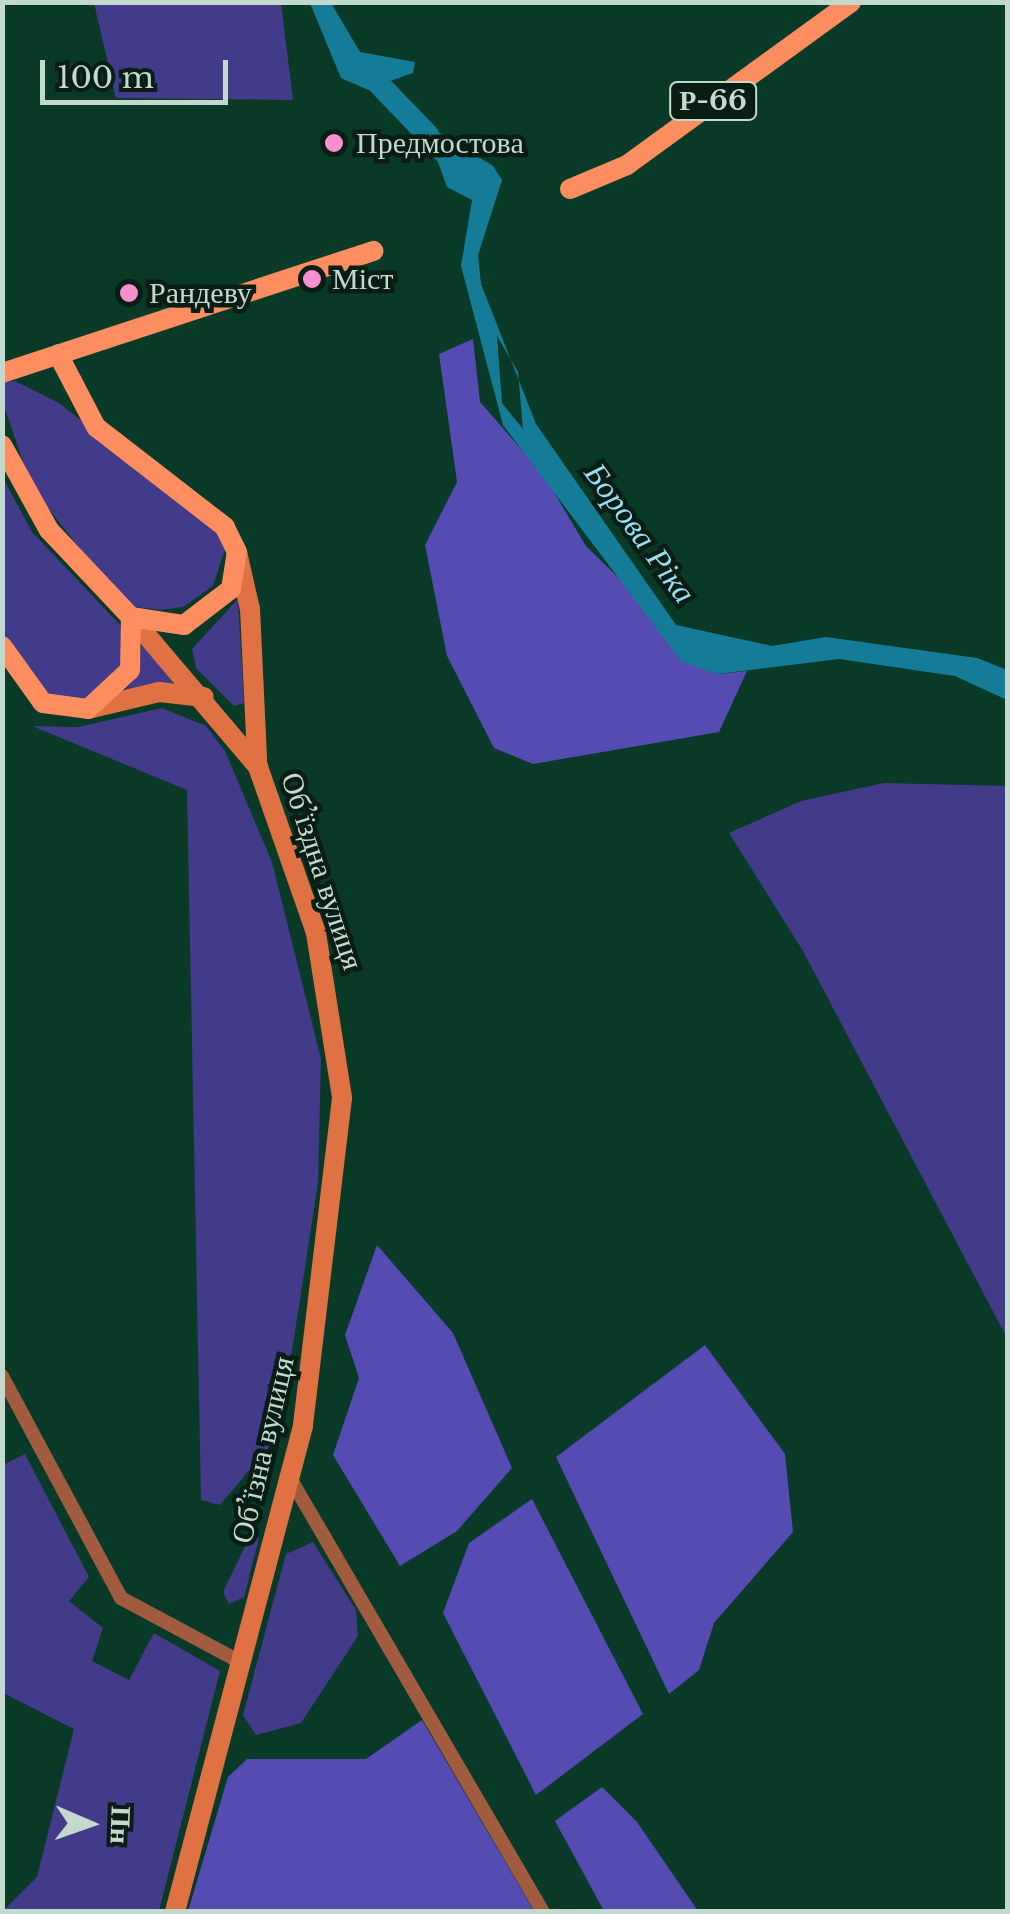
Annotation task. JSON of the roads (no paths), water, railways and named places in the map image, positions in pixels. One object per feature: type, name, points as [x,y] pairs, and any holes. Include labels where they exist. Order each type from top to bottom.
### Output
[{"type":"main road","name":"Р-66","points":[[570,189],[627,165],[851,2]]},
{"type":"main road","points":[[2,373],[373,251]]},
{"type":"main road","points":[[58,354],[96,427],[207,506],[238,552],[250,609],[258,767]]},
{"type":"main road","points":[[3,445],[49,530],[204,697],[258,767]]},
{"type":"main road","points":[[131,617],[201,619],[231,589],[238,552]]},
{"type":"main road","points":[[88,710],[130,670],[131,617]]},
{"type":"main road","points":[[2,646],[43,703],[88,710],[159,692],[204,697]]},
{"type":"main road","name":"Об’їздна вулиця","points":[[258,767],[329,992]]},
{"type":"main road","name":"Об’їзна вулиця","points":[[175,1912],[290,1478],[322,1312],[341,1134],[329,992]]},
{"type":"street","points":[[2,1376],[121,1598],[242,1663]]},
{"type":"street","points":[[290,1478],[543,1912]]},
{"type":"water","points":[[310,3],[331,3],[360,52],[415,62],[413,73],[390,81],[395,105],[493,166],[502,180],[478,255],[481,284],[511,359],[497,336],[502,403],[523,429],[519,380],[536,424],[676,625],[772,646],[826,637],[977,658],[1007,670],[1007,700],[955,676],[839,659],[717,674],[682,662],[503,425],[461,266],[472,200],[447,187],[438,162],[373,92],[341,78]]},
{"type":"waterway","name":"Борова Ріка","points":[[371,76],[428,135]]},
{"type":"place","name":"Предмостова","points":[[334,143]]},
{"type":"place","name":"Міст","points":[[312,279]]},
{"type":"place","name":"Рандеву","points":[[129,293]]}]
